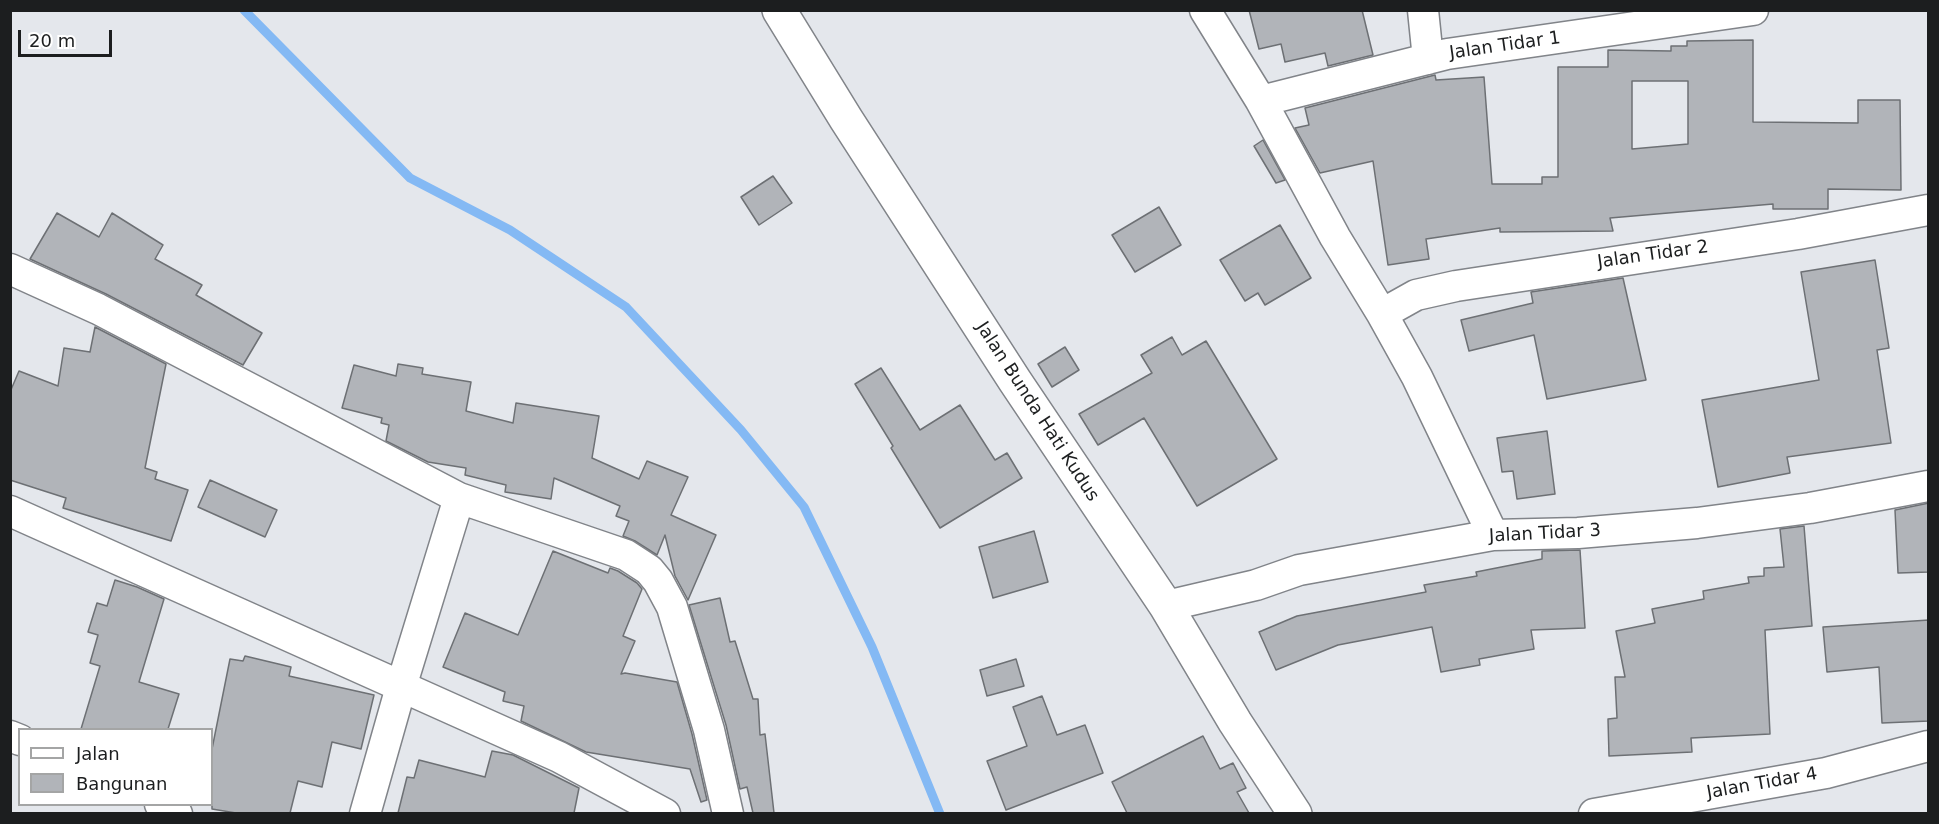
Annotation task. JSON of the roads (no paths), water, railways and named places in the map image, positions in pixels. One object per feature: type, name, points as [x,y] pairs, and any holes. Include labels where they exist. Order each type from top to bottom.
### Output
[{"type":"street","name":"Jalan Bunda Hati Kudus","points":[[779,10],[846,119],[1008,371],[1166,606],[1235,722],[1295,813]]},
{"type":"street","points":[[1205,10],[1261,101],[1335,237],[1417,377],[1493,535]]},
{"type":"street","points":[[1423,10],[1428,59]]},
{"type":"street","name":"Jalan Tidar 1","points":[[1261,101],[1447,54],[1638,19],[1753,10]]},
{"type":"street","name":"Jalan Tidar 2","points":[[1382,314],[1416,295],[1456,286],[1798,234],[1929,210]]},
{"type":"street","points":[[10,268],[98,309],[459,498],[626,555],[649,570],[658,581],[672,607],[706,718],[728,813]]},
{"type":"street","name":"Jalan Tidar 3","points":[[1166,606],[1256,585],[1299,570],[1493,535],[1578,533],[1696,523],[1810,508],[1929,486]]},
{"type":"street","points":[[365,813],[459,498]]},
{"type":"street","points":[[10,511],[559,758],[665,813]]},
{"type":"street","name":"Jalan Tidar 4","points":[[1594,813],[1826,772],[1929,747]]},
{"type":"waterway","points":[[244,10],[410,178],[510,230],[626,307],[741,430],[804,507],[872,647],[940,814]]}]
